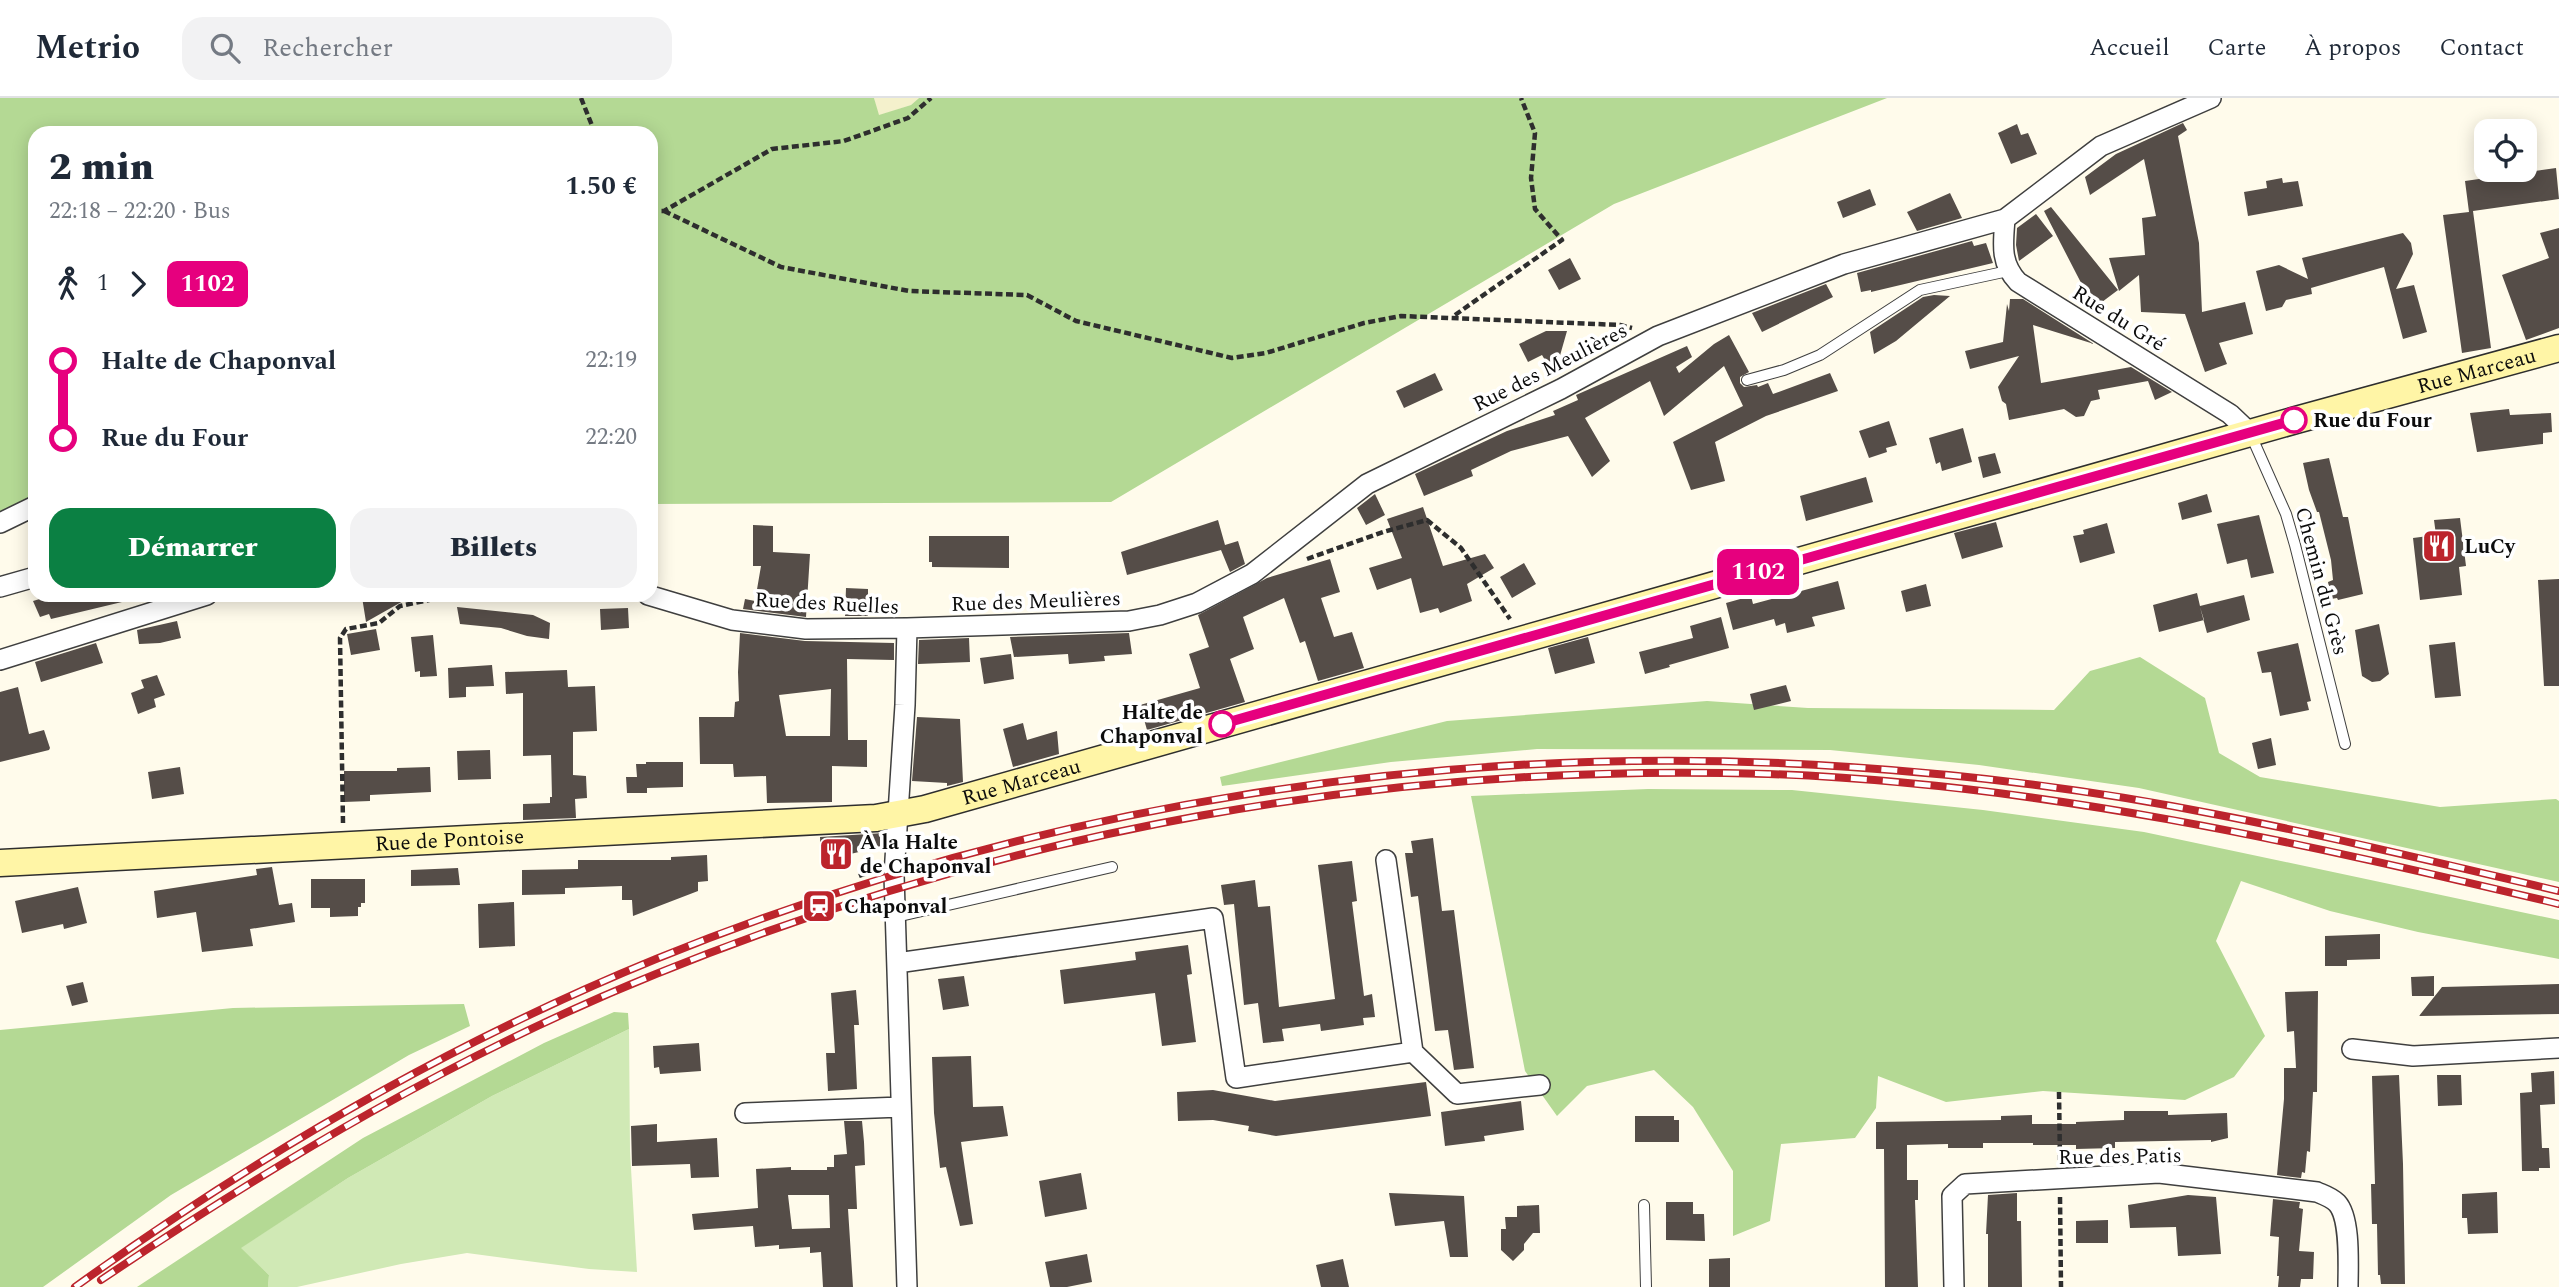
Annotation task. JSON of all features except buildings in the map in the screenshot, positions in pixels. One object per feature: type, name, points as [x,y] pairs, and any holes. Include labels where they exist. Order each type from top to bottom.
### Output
[{"type":"main road","name":"Rue Marceau","points":[[897,814],[1050,774],[2249,433],[2559,348]]},
{"type":"main road","name":"Rue de Pontoise","points":[[0,863],[876,818],[897,814]]},
{"type":"street","name":"Rue des Meulières","points":[[907,628],[1129,621],[1160,615],[1197,603],[1252,574],[1367,484],[1561,389],[1658,336],[1844,264],[2006,219],[2101,146],[2211,98]]},
{"type":"street","points":[[2006,219],[2003,251],[2008,271]]},
{"type":"street","name":"Rue du Gré","points":[[2008,271],[2018,282],[2230,414],[2249,433]]},
{"type":"street","points":[[0,523],[28,509]]},
{"type":"street","points":[[0,587],[28,579]]},
{"type":"street","name":"Rue des Ruelles","points":[[658,598],[733,620],[806,629],[907,628],[905,705],[894,867],[907,1287]]},
{"type":"street","points":[[0,660],[185,602]]},
{"type":"street","points":[[1386,860],[1413,1052],[1457,1094],[1540,1085]]},
{"type":"street","points":[[897,963],[1213,918],[1236,1078],[1413,1052]]},
{"type":"street","points":[[2352,1049],[2413,1056],[2559,1048]]},
{"type":"street","points":[[745,1113],[901,1107]]},
{"type":"street","name":"Rue des Patis","points":[[1954,1287],[1952,1196],[1965,1184],[2159,1173],[2316,1192],[2328,1197],[2339,1204],[2344,1217],[2348,1287]]},
{"type":"lane","points":[[1747,380],[1784,370],[1820,355],[1920,290],[2008,271]]},
{"type":"lane","name":"Chemin du Grès","points":[[2249,433],[2286,514],[2345,744]]},
{"type":"lane","points":[[895,917],[1112,867]]},
{"type":"lane","points":[[1644,1205],[1646,1287]]},
{"type":"path","points":[[581,98],[593,126]]},
{"type":"path","points":[[664,211],[772,149],[844,141],[908,118],[931,98]]},
{"type":"path","points":[[1453,316],[1562,240],[1535,209],[1531,178],[1535,133],[1521,98]]},
{"type":"path","points":[[658,211],[664,211],[781,267],[909,291],[1027,295],[1076,321],[1232,358],[1266,353],[1364,323],[1401,316],[1453,316],[1620,325],[1658,336]]},
{"type":"path","points":[[1306,559],[1427,520],[1461,548],[1521,639]]},
{"type":"path","points":[[342,845],[340,638],[346,629],[379,623],[400,606],[419,602]]},
{"type":"path","points":[[859,876],[867,873],[868,869]]},
{"type":"shaded area","points":[[874,98],[919,98],[911,105],[878,116]]},
{"type":"green space","points":[[0,98],[874,98],[879,115],[911,105],[919,98],[1887,98],[1614,204],[1111,502],[658,504],[658,126],[28,126],[28,521],[0,527]]},
{"type":"green space","points":[[2140,657],[2205,698],[2219,753],[2260,777],[2440,807],[2556,799],[2559,801],[2559,882],[2139,788],[1979,765],[1830,750],[1537,749],[1391,762],[1222,786],[1220,777],[1447,721],[1707,701],[1808,708],[2054,710],[2090,671]]},
{"type":"green space","points":[[1648,789],[1792,790],[1983,810],[2144,832],[2559,920],[2559,959],[2418,932],[2330,911],[2241,881],[2216,941],[2265,1036],[2234,1077],[2185,1100],[2043,1091],[1946,1102],[1878,1076],[1876,1108],[1855,1138],[1781,1144],[1770,1221],[1733,1236],[1733,1171],[1693,1107],[1654,1070],[1587,1086],[1557,1116],[1525,1071],[1471,796]]},
{"type":"green space","points":[[464,1004],[470,1026],[409,1055],[171,1195],[43,1287],[0,1287],[0,1030],[233,1008]]},
{"type":"green space","points":[[614,1012],[628,1013],[629,1029],[492,1096],[348,1178],[241,1248],[269,1275],[268,1287],[137,1287],[363,1138],[544,1043]]},
{"type":"green space","points":[[629,1029],[630,1151],[637,1272],[589,1269],[467,1253],[401,1264],[297,1287],[268,1287],[269,1275],[240,1248],[348,1178],[492,1096]]},
{"type":"railway","points":[[75,1287],[213,1193],[356,1106],[504,1027],[656,959],[799,906],[944,861],[1092,824],[1242,795],[1393,775],[1545,764],[1698,761],[1850,767],[2032,784],[2169,805],[2343,841],[2559,891]]},
{"type":"railway","points":[[101,1280],[234,1194],[371,1112],[511,1039],[656,974],[790,924],[925,880],[1063,844],[1202,816],[1342,794],[1483,780],[1625,773],[1768,774],[1969,789],[2167,819],[2265,838],[2559,904]]},
{"type":"bus line","name":"1102","points":[[1222,724],[2294,420]]},
{"type":"place","name":"Rue du Four","points":[[2294,420]]},
{"type":"place","name":"LuCy","points":[[2439,546]]},
{"type":"place","name":"Halte de Chaponval","points":[[1222,724]]},
{"type":"place","name":"À la Halte de Chaponval","points":[[836,854]]},
{"type":"place","name":"Chaponval","points":[[819,906]]}]
